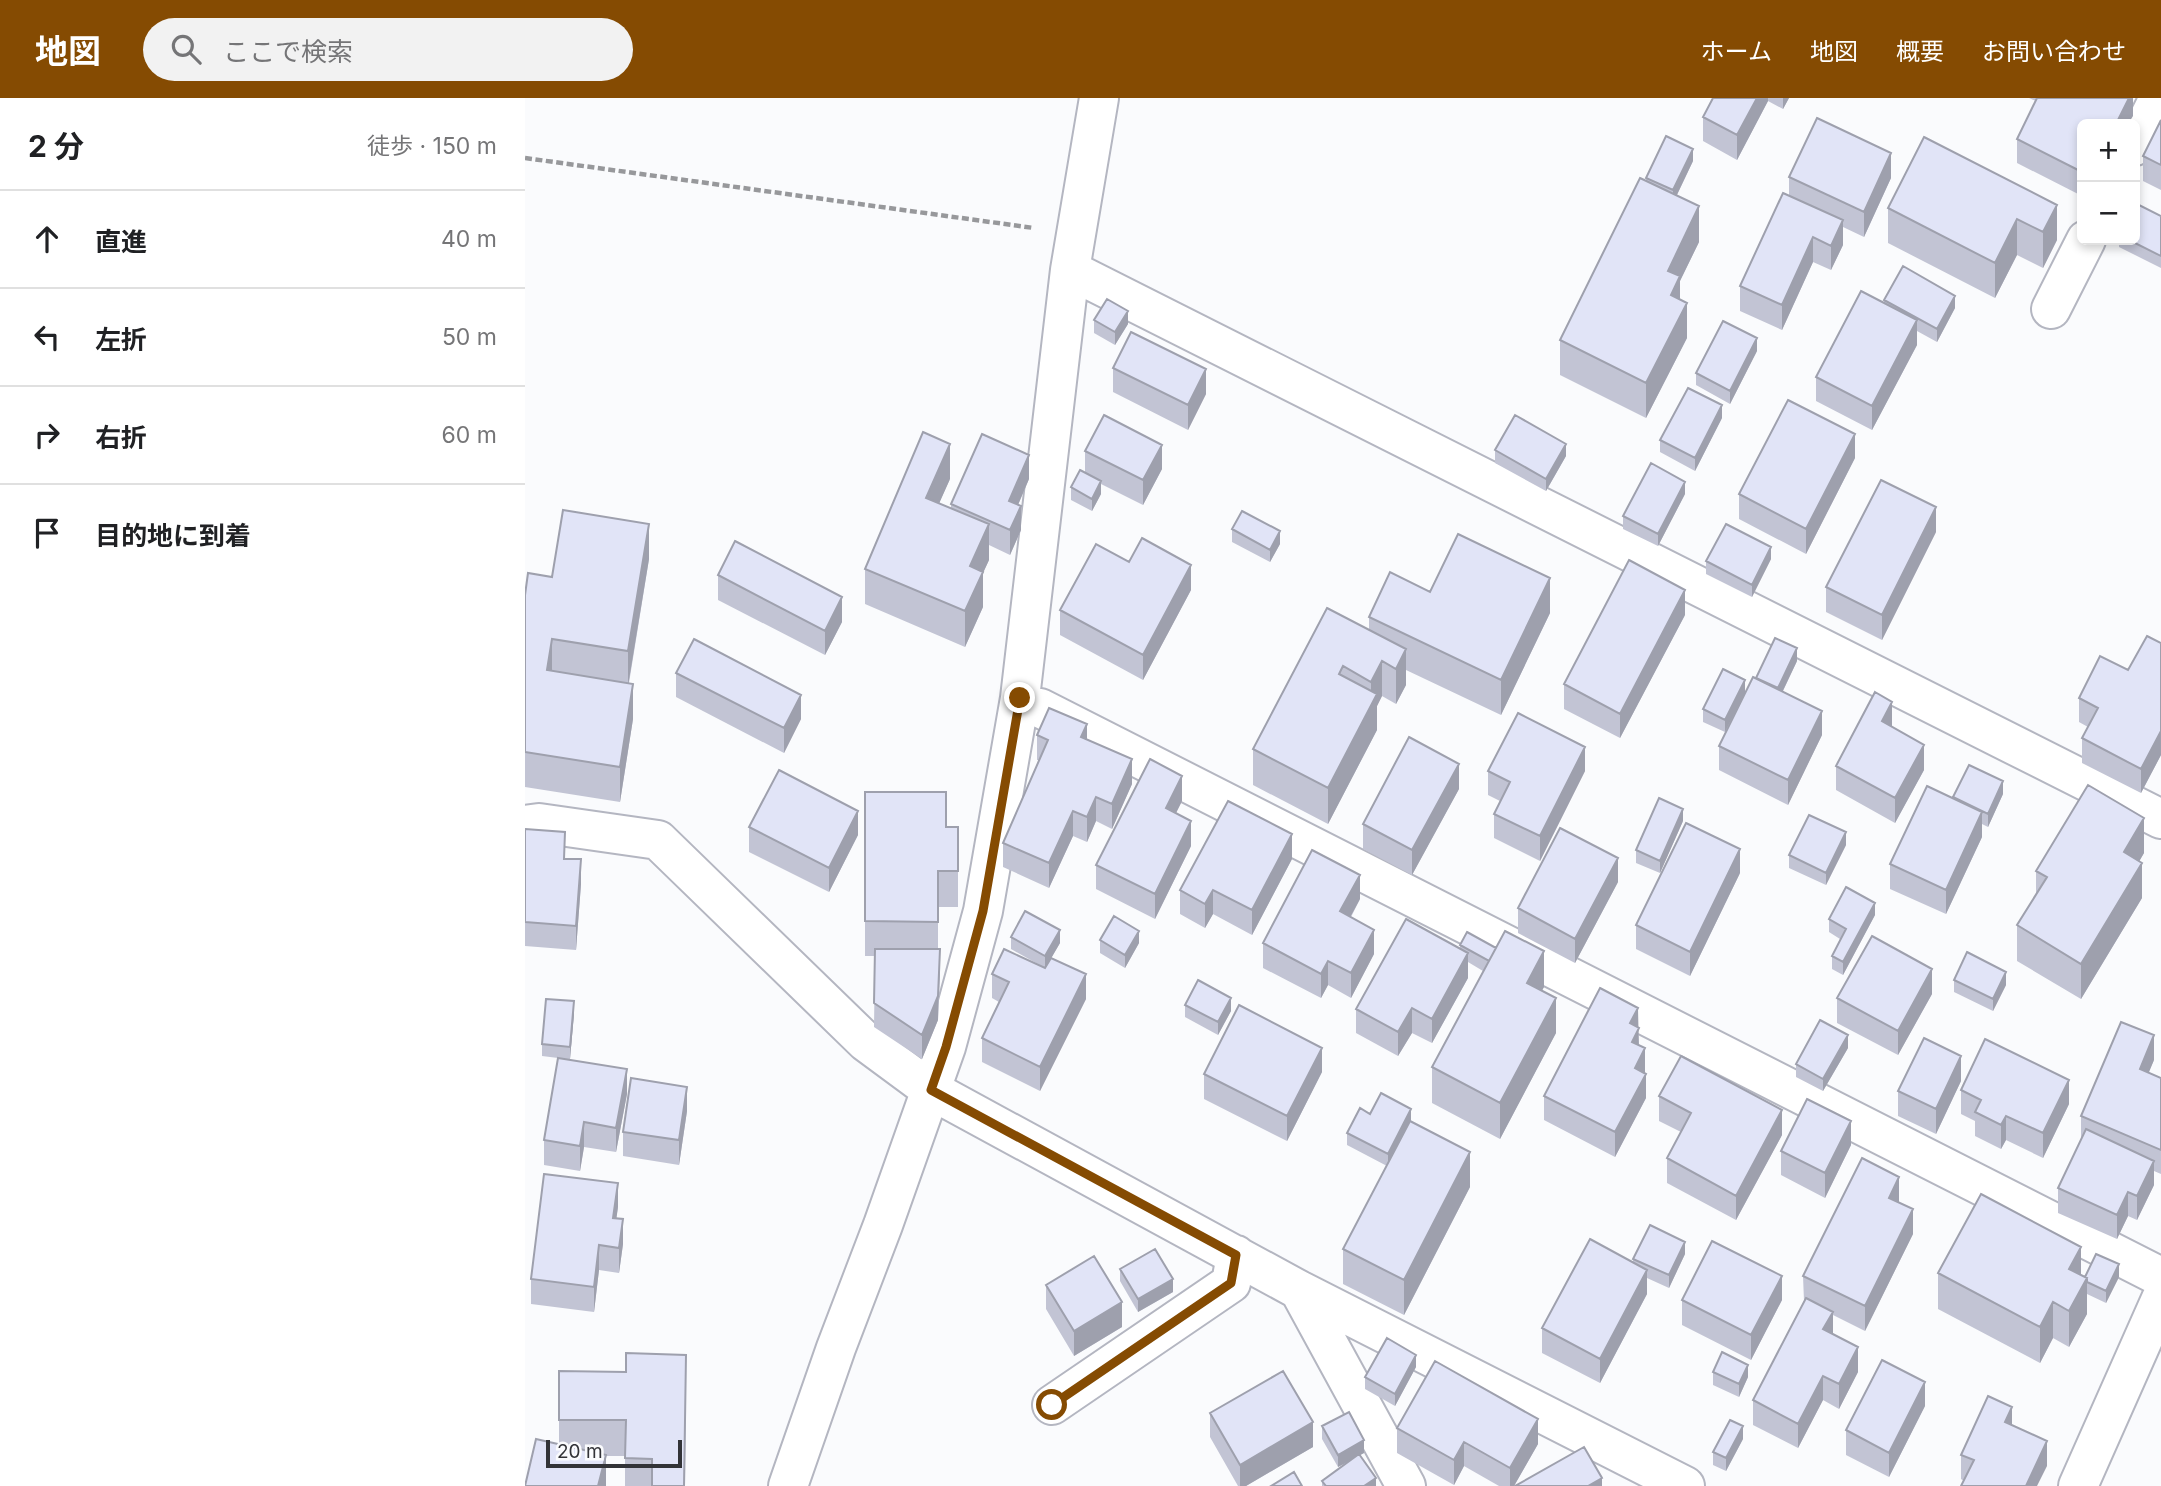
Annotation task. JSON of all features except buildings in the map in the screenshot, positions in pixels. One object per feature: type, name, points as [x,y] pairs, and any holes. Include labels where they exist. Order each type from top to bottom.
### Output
[{"type":"street","points":[[788,1486],[946,1047],[983,911],[1020,698],[1073,252],[1099,98]]},
{"type":"street","points":[[2140,136],[2159,98]]},
{"type":"street","points":[[2051,309],[2084,245]]},
{"type":"street","points":[[1073,252],[2161,819]]},
{"type":"street","points":[[1020,698],[2161,1277]]},
{"type":"street","points":[[525,825],[539,823],[658,841],[866,1042],[931,1090],[1299,1290],[1685,1486]]},
{"type":"street","points":[[1052,1405],[1231,1283],[1236,1255]]},
{"type":"street","points":[[1299,1290],[1406,1486]]},
{"type":"street","points":[[2078,1486],[2161,1299]]},
{"type":"path","points":[[525,158],[1073,252]]},
{"type":"route","points":[[1020,698],[983,911],[946,1047],[931,1090],[1236,1255],[1231,1283],[1052,1405]]}]
